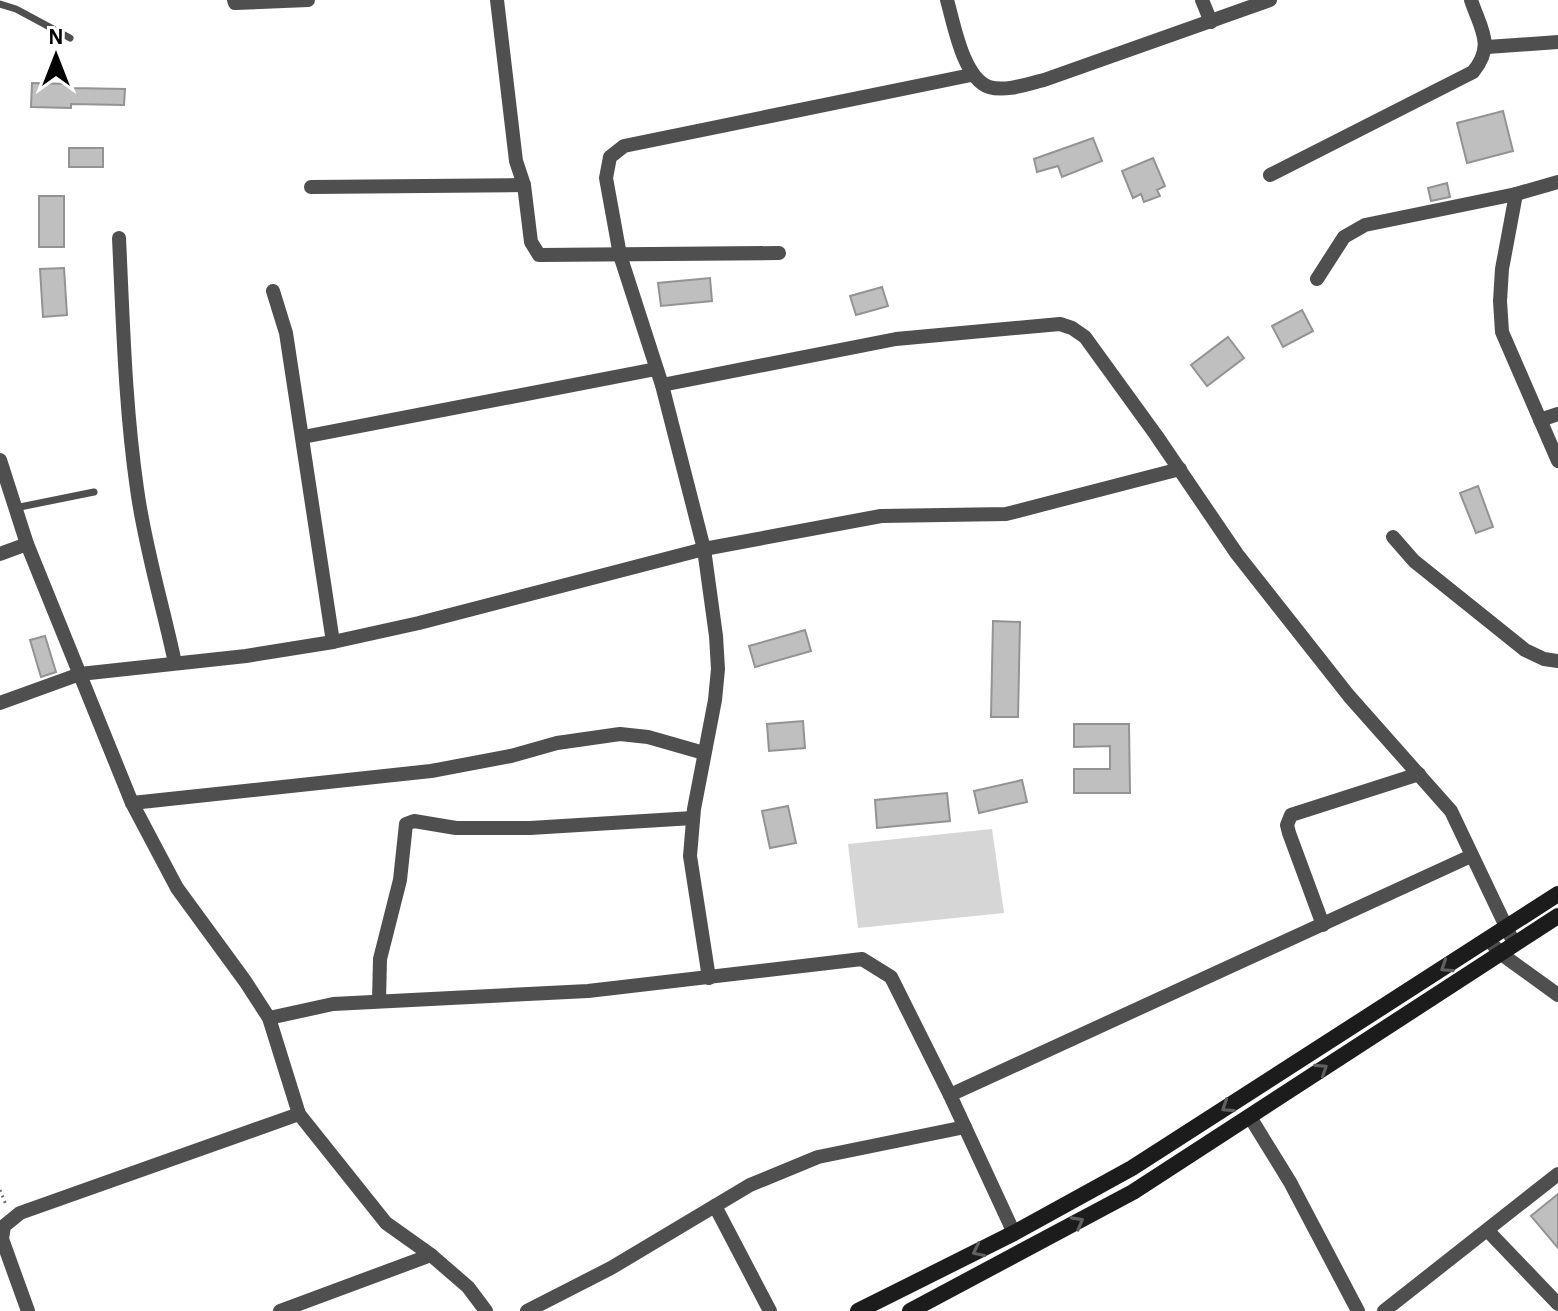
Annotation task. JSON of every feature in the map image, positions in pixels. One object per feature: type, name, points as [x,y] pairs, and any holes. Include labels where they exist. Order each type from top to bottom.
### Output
[{"type":"street","points":[[234,0],[235,3],[308,0]]},
{"type":"street","points":[[497,0],[516,161],[524,185],[531,242],[539,255],[779,253]]},
{"type":"street","points":[[947,0],[971,75],[988,87],[1010,88],[1044,80],[1270,0]]},
{"type":"street","points":[[1202,0],[1211,22]]},
{"type":"street","points":[[1270,175],[1473,72],[1487,47],[1471,0]]},
{"type":"street","points":[[1487,47],[1558,42]]},
{"type":"street","points":[[709,978],[690,856],[693,818],[718,669],[704,549],[662,385],[620,255],[606,178],[610,157],[624,146],[971,75]]},
{"type":"street","points":[[1317,279],[1344,237],[1365,225],[1516,194],[1558,182]]},
{"type":"street","points":[[311,187],[524,185]]},
{"type":"street","points":[[1516,194],[1502,269],[1502,332],[1558,461]]},
{"type":"street","points":[[119,238],[129,426],[134,465],[175,663]]},
{"type":"street","points":[[273,291],[286,333],[333,642]]},
{"type":"street","points":[[662,385],[896,339],[1060,324],[1072,328],[1085,337],[1237,554],[1349,696],[1451,811],[1510,936]]},
{"type":"street","points":[[303,437],[656,369]]},
{"type":"street","points":[[1540,420],[1558,414]]},
{"type":"street","points":[[0,460],[27,544],[132,803],[177,888],[269,1018],[299,1114],[386,1223],[431,1255],[468,1287],[486,1311]]},
{"type":"street","points":[[0,703],[80,674],[246,656],[333,642],[419,623],[704,549],[881,516],[1006,514],[1180,469]]},
{"type":"street","points":[[1393,537],[1414,561],[1525,650],[1544,659],[1558,661]]},
{"type":"street","points":[[0,554],[27,544]]},
{"type":"street","points":[[132,803],[431,771],[511,756],[557,743],[620,734],[648,737],[704,753]]},
{"type":"street","points":[[1323,925],[1289,833],[1287,825],[1291,815],[1419,774]]},
{"type":"street","points":[[379,1001],[380,959],[400,880],[406,824],[414,821],[456,828],[530,828],[693,818]]},
{"type":"street","points":[[950,1095],[1471,856]]},
{"type":"street","points":[[858,1311],[1014,1233],[1140,1163],[1415,997],[1500,953],[1510,936],[1558,894]]},
{"type":"street","points":[[910,1311],[1133,1192],[1250,1117],[1415,997],[1488,939],[1510,936],[1558,916]]},
{"type":"street","points":[[1488,939],[1500,953],[1558,995]]},
{"type":"street","points":[[269,1018],[333,1004],[588,991],[862,959],[891,977],[1014,1233]]},
{"type":"street","points":[[28,1311],[2,1239],[4,1226],[20,1213],[299,1114]]},
{"type":"street","points":[[1250,1117],[1290,1182],[1358,1311]]},
{"type":"street","points":[[527,1311],[611,1268],[750,1185],[818,1157],[965,1127]]},
{"type":"street","points":[[1384,1311],[1558,1174]]},
{"type":"street","points":[[715,1206],[770,1311]]},
{"type":"street","points":[[1488,1231],[1558,1304]]},
{"type":"street","points":[[280,1311],[431,1255]]},
{"type":"lane","points":[[0,4],[16,9],[70,38]]},
{"type":"lane","points":[[15,508],[94,492]]},
{"type":"shaded area","points":[[992,829],[1004,913],[858,928],[848,844]]},
{"type":"building","points":[[32,83],[71,84],[71,88],[125,89],[124,105],[31,107]]},
{"type":"building","points":[[1503,111],[1513,151],[1467,163],[1457,123]]},
{"type":"building","points":[[1093,138],[1102,161],[1062,177],[1058,166],[1037,172],[1034,159]]},
{"type":"building","points":[[69,148],[103,148],[103,167],[69,167]]},
{"type":"building","points":[[1153,158],[1165,186],[1157,190],[1160,196],[1144,202],[1141,194],[1133,198],[1122,171]]},
{"type":"building","points":[[1447,183],[1450,197],[1431,201],[1428,188]]},
{"type":"building","points":[[39,196],[64,196],[64,247],[39,247]]},
{"type":"building","points":[[64,268],[67,315],[43,317],[40,269]]},
{"type":"building","points":[[710,278],[712,301],[661,306],[658,283]]},
{"type":"building","points":[[882,287],[888,306],[856,315],[850,296]]},
{"type":"building","points":[[1302,310],[1313,331],[1283,347],[1272,326]]},
{"type":"building","points":[[1228,337],[1244,358],[1207,386],[1191,365]]},
{"type":"building","points":[[1478,486],[1493,527],[1476,533],[1460,493]]},
{"type":"building","points":[[993,621],[1020,622],[1018,717],[991,717]]},
{"type":"building","points":[[805,630],[811,651],[755,667],[749,646]]},
{"type":"building","points":[[45,636],[56,672],[41,677],[30,640]]},
{"type":"building","points":[[803,721],[805,748],[769,751],[767,724]]},
{"type":"building","points":[[1074,724],[1129,724],[1130,793],[1074,793],[1074,769],[1110,769],[1110,746],[1074,747]]},
{"type":"building","points":[[1022,780],[1027,802],[979,813],[974,791]]},
{"type":"building","points":[[947,793],[950,821],[877,828],[875,800]]},
{"type":"building","points":[[788,806],[796,843],[770,848],[762,811]]},
{"type":"building","points":[[1558,1194],[1558,1248],[1531,1216]]}]
